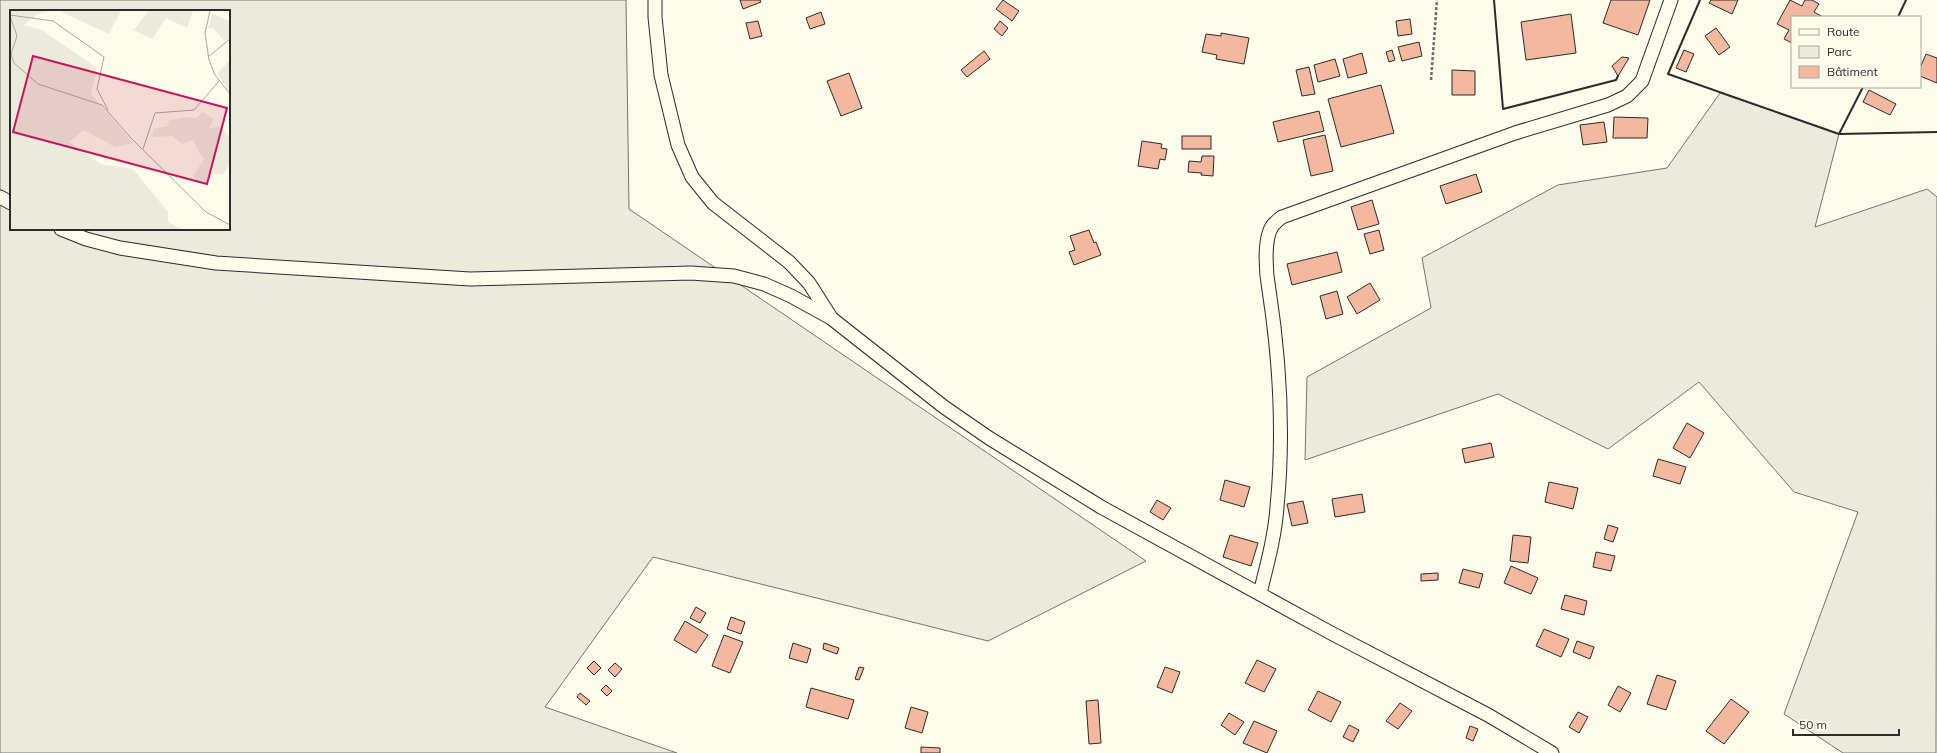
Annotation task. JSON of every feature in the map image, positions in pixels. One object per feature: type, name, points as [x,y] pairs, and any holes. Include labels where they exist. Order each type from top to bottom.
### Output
[{"type":"street","points":[[655,0],[655,17],[661,75],[678,145],[692,178],[713,203],[789,262],[809,283],[831,318]]},
{"type":"street","points":[[1260,593],[1277,508],[1281,440],[1279,372],[1266,271],[1268,238],[1272,225],[1282,217],[1515,133],[1608,105],[1627,96],[1642,81],[1671,0]]},
{"type":"street","points":[[0,197],[10,202]]},
{"type":"street","points":[[64,230],[86,239],[120,248],[216,263],[470,279],[691,273],[734,276],[764,284],[792,296],[831,318],[944,407],[989,438],[1101,507],[1332,633],[1488,715],[1552,753]]},
{"type":"path","points":[[1432,80],[1437,0]]},
{"type":"green space","points":[[0,0],[626,0],[629,209],[1146,561],[988,641],[653,557],[545,707],[677,753],[0,753]]},
{"type":"green space","points":[[1720,93],[1839,134],[1815,227],[1927,189],[1937,197],[1936,753],[1843,753],[1784,714],[1858,512],[1794,492],[1699,382],[1608,449],[1498,394],[1305,460],[1307,377],[1431,308],[1422,258],[1558,185],[1667,168]]},
{"type":"building","points":[[740,0],[760,0],[761,2],[743,9]]},
{"type":"building","points":[[1003,0],[1019,11],[1012,21],[996,9]]},
{"type":"building","points":[[1611,0],[1650,0],[1638,35],[1603,23]]},
{"type":"building","points":[[1711,0],[1738,0],[1732,14],[1709,3]]},
{"type":"building","points":[[1790,0],[1802,6],[1805,0],[1812,0],[1819,4],[1814,12],[1821,16],[1791,16],[1791,42],[1784,39],[1789,30],[1777,24]]},
{"type":"building","points":[[821,12],[825,24],[810,29],[806,18]]},
{"type":"building","points":[[1571,14],[1576,53],[1526,60],[1521,22]]},
{"type":"building","points":[[1410,19],[1412,34],[1398,36],[1396,21]]},
{"type":"building","points":[[758,21],[762,36],[750,39],[746,23]]},
{"type":"building","points":[[1000,21],[1008,28],[1002,36],[994,29]]},
{"type":"building","points":[[1716,28],[1730,47],[1719,55],[1705,36]]},
{"type":"building","points":[[1221,33],[1249,38],[1244,64],[1216,59],[1217,55],[1202,52],[1206,34],[1221,36]]},
{"type":"building","points":[[1419,42],[1422,56],[1402,61],[1398,47]]},
{"type":"building","points":[[1392,50],[1395,60],[1389,62],[1386,52]]},
{"type":"building","points":[[1684,50],[1694,54],[1686,72],[1676,68]]},
{"type":"building","points":[[984,51],[990,59],[967,77],[961,70]]},
{"type":"building","points":[[1362,53],[1367,73],[1348,78],[1343,59]]},
{"type":"building","points":[[1926,54],[1937,58],[1937,83],[1921,76],[1921,66]]},
{"type":"building","points":[[1622,57],[1629,58],[1618,76],[1612,66]]},
{"type":"building","points":[[1335,59],[1340,76],[1318,82],[1314,65]]},
{"type":"building","points":[[1309,67],[1315,94],[1302,96],[1296,70]]},
{"type":"building","points":[[1452,70],[1475,71],[1475,95],[1452,95]]},
{"type":"building","points":[[849,73],[862,108],[841,116],[827,81]]},
{"type":"building","points":[[1381,85],[1394,133],[1341,147],[1328,99]]},
{"type":"building","points":[[1869,90],[1896,104],[1890,115],[1863,102]]},
{"type":"building","points":[[1319,111],[1324,131],[1278,142],[1273,122]]},
{"type":"building","points":[[1614,117],[1648,118],[1647,138],[1613,138]]},
{"type":"building","points":[[1604,122],[1607,142],[1583,145],[1580,125]]},
{"type":"building","points":[[1325,135],[1333,171],[1311,176],[1303,140]]},
{"type":"building","points":[[1182,136],[1211,136],[1211,149],[1182,149]]},
{"type":"building","points":[[1142,141],[1162,144],[1161,148],[1167,149],[1165,160],[1160,159],[1158,169],[1138,166]]},
{"type":"building","points":[[1202,156],[1214,156],[1213,176],[1201,175],[1202,173],[1188,172],[1189,161],[1201,162]]},
{"type":"building","points":[[1476,174],[1482,192],[1446,204],[1440,186]]},
{"type":"building","points":[[1372,200],[1379,224],[1358,230],[1351,207]]},
{"type":"building","points":[[1089,230],[1101,255],[1074,265],[1069,252],[1075,250],[1070,236]]},
{"type":"building","points":[[1379,230],[1384,250],[1370,254],[1364,234]]},
{"type":"building","points":[[1337,252],[1342,272],[1292,285],[1287,264]]},
{"type":"building","points":[[1370,283],[1380,300],[1357,314],[1347,297]]},
{"type":"building","points":[[1337,291],[1343,314],[1326,319],[1320,296]]},
{"type":"building","points":[[1687,423],[1704,433],[1690,458],[1673,448]]},
{"type":"building","points":[[1491,443],[1494,457],[1465,463],[1462,449]]},
{"type":"building","points":[[1658,459],[1686,467],[1680,484],[1653,476]]},
{"type":"building","points":[[1225,480],[1250,487],[1244,507],[1220,500]]},
{"type":"building","points":[[1549,482],[1578,488],[1573,509],[1545,502]]},
{"type":"building","points":[[1362,494],[1365,512],[1335,517],[1332,499]]},
{"type":"building","points":[[1157,500],[1171,508],[1163,520],[1150,512]]},
{"type":"building","points":[[1303,501],[1308,523],[1292,526],[1287,504]]},
{"type":"building","points":[[1608,525],[1618,528],[1613,542],[1604,539]]},
{"type":"building","points":[[1230,535],[1258,543],[1251,566],[1223,557]]},
{"type":"building","points":[[1513,535],[1531,537],[1528,563],[1510,561]]},
{"type":"building","points":[[1596,552],[1615,556],[1611,571],[1593,567]]},
{"type":"building","points":[[1511,566],[1538,578],[1531,594],[1504,583]]},
{"type":"building","points":[[1463,569],[1483,574],[1479,588],[1459,583]]},
{"type":"building","points":[[1438,573],[1438,580],[1421,581],[1421,574]]},
{"type":"building","points":[[1565,595],[1587,601],[1584,615],[1561,609]]},
{"type":"building","points":[[696,607],[706,613],[700,623],[690,618]]},
{"type":"building","points":[[731,617],[745,622],[741,634],[727,629]]},
{"type":"building","points":[[685,621],[708,635],[696,653],[674,640]]},
{"type":"building","points":[[1544,629],[1569,639],[1561,657],[1536,646]]},
{"type":"building","points":[[724,635],[743,642],[730,673],[712,666]]},
{"type":"building","points":[[1577,641],[1594,647],[1590,659],[1573,652]]},
{"type":"building","points":[[793,643],[811,649],[807,663],[789,658]]},
{"type":"building","points":[[824,643],[839,648],[837,654],[823,649]]},
{"type":"building","points":[[1257,660],[1276,669],[1264,692],[1245,683]]},
{"type":"building","points":[[594,661],[601,668],[594,675],[587,668]]},
{"type":"building","points":[[615,663],[622,669],[615,677],[608,670]]},
{"type":"building","points":[[859,667],[864,668],[859,680],[855,679]]},
{"type":"building","points":[[1165,667],[1180,672],[1172,693],[1157,687]]},
{"type":"building","points":[[1657,675],[1676,681],[1666,710],[1647,704]]},
{"type":"building","points":[[606,685],[612,691],[607,696],[601,690]]},
{"type":"building","points":[[1618,686],[1631,693],[1620,712],[1608,705]]},
{"type":"building","points":[[811,688],[854,700],[848,719],[806,707]]},
{"type":"building","points":[[1318,691],[1341,702],[1331,722],[1308,710]]},
{"type":"building","points":[[580,693],[590,701],[586,705],[577,697]]},
{"type":"building","points":[[1731,699],[1749,712],[1724,744],[1706,731]]},
{"type":"building","points":[[1098,700],[1101,743],[1089,744],[1086,701]]},
{"type":"building","points":[[1400,703],[1412,711],[1398,729],[1386,721]]},
{"type":"building","points":[[911,707],[928,712],[922,733],[905,728]]},
{"type":"building","points":[[1578,712],[1588,717],[1579,733],[1569,727]]},
{"type":"building","points":[[1229,713],[1244,722],[1235,735],[1221,725]]},
{"type":"building","points":[[1254,721],[1277,731],[1267,753],[1243,743]]},
{"type":"building","points":[[1349,725],[1359,730],[1353,742],[1343,737]]},
{"type":"building","points":[[1470,726],[1478,729],[1473,741],[1466,738]]},
{"type":"building","points":[[921,747],[940,748],[940,753],[921,753]]},
{"type":"wall","points":[[1494,0],[1503,109],[1616,80],[1618,76]]},
{"type":"wall","points":[[1700,0],[1668,74],[1839,134],[1862,88]]},
{"type":"wall","points":[[1898,16],[1906,0]]},
{"type":"wall","points":[[1839,134],[1937,132]]}]
